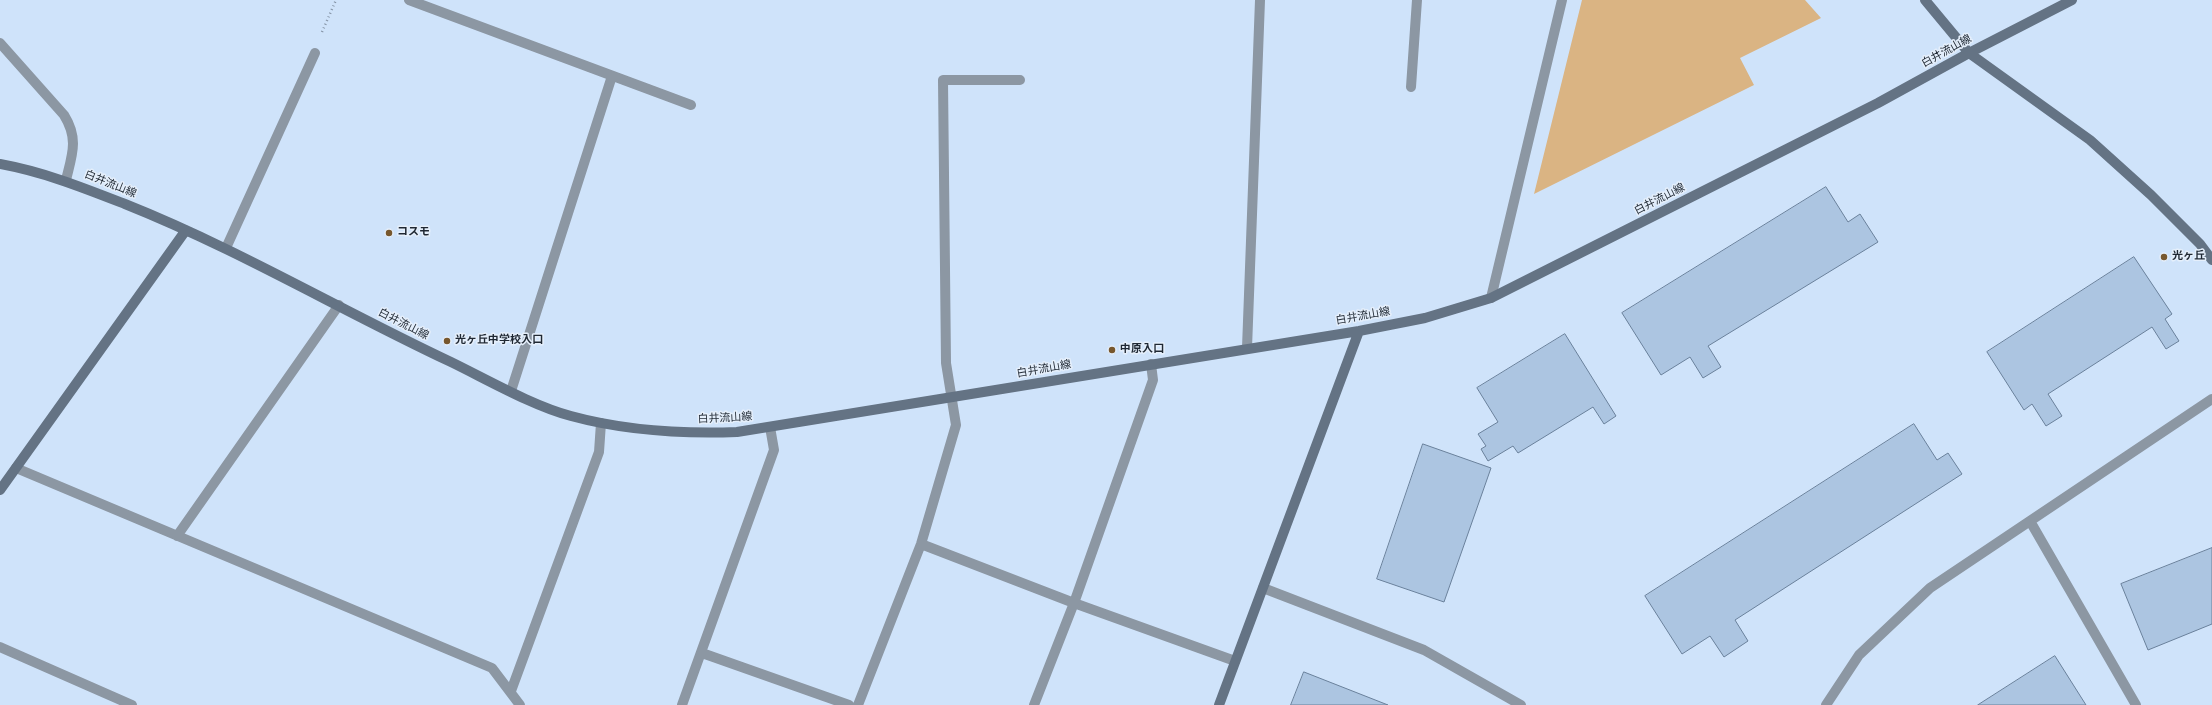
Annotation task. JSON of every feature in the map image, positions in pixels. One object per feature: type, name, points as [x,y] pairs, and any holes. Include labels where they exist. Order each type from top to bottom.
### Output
[{"type":"main road","points":[[1925,0],[1969,53],[2090,140],[2152,195],[2200,244],[2212,260]]},
{"type":"main road","name":"白井流山線","points":[[0,164],[66,180],[186,230],[226,248],[339,305],[406,341],[534,402],[569,416],[601,423],[665,432],[704,433],[770,427],[1247,348],[1359,331],[1425,318],[1491,298],[1872,107],[1969,53],[2072,0]]},
{"type":"main road","points":[[0,490],[186,230]]},
{"type":"main road","points":[[1219,705],[1359,331]]},
{"type":"street","points":[[409,0],[691,105]]},
{"type":"street","points":[[1247,348],[1260,0]]},
{"type":"street","points":[[1411,87],[1417,0]]},
{"type":"street","points":[[1491,298],[1562,0]]},
{"type":"street","points":[[0,43],[64,115],[72,128],[73,152],[66,180]]},
{"type":"street","points":[[226,248],[315,53]]},
{"type":"street","points":[[511,390],[612,76]]},
{"type":"street","points":[[858,705],[921,544],[956,425],[946,363],[943,80],[1020,80]]},
{"type":"street","points":[[177,536],[339,305]]},
{"type":"street","points":[[1034,705],[1074,603],[1154,380],[1151,364]]},
{"type":"street","points":[[1826,705],[1859,654],[1930,588],[2212,399]]},
{"type":"street","points":[[511,690],[599,452],[601,423]]},
{"type":"street","points":[[682,705],[774,450],[770,427]]},
{"type":"street","points":[[16,468],[492,668],[511,690],[520,705]]},
{"type":"street","points":[[2030,521],[2136,705]]},
{"type":"street","points":[[921,544],[1074,603],[1235,661]]},
{"type":"street","points":[[1263,588],[1424,650],[1521,705]]},
{"type":"street","points":[[0,647],[132,705]]},
{"type":"street","points":[[702,653],[849,705]]},
{"type":"path","points":[[315,53],[336,0]]},
{"type":"shaded area","points":[[1582,0],[1805,0],[1821,18],[1740,58],[1754,85],[1534,194]]},
{"type":"building","points":[[1826,187],[1848,222],[1860,214],[1878,242],[1708,346],[1721,367],[1703,378],[1690,357],[1661,375],[1622,313]]},
{"type":"building","points":[[2134,257],[2172,314],[2165,319],[2179,341],[2166,349],[2152,327],[2048,394],[2062,416],[2046,426],[2032,404],[2024,410],[1987,352]]},
{"type":"building","points":[[1565,334],[1616,416],[1604,424],[1593,407],[1518,453],[1513,446],[1488,461],[1481,449],[1486,446],[1478,434],[1498,422],[1477,388]]},
{"type":"building","points":[[1914,424],[1937,460],[1948,453],[1962,474],[1735,620],[1748,641],[1724,657],[1710,636],[1682,654],[1645,596]]},
{"type":"building","points":[[1423,444],[1491,468],[1444,602],[1377,579]]},
{"type":"building","points":[[2212,548],[2212,624],[2148,650],[2121,584]]},
{"type":"building","points":[[2055,656],[2086,705],[1978,705]]},
{"type":"building","points":[[1304,672],[1388,705],[1291,705]]},
{"type":"place","name":"コスモ","points":[[389,233]]},
{"type":"place","name":"光ヶ丘","points":[[2164,257]]},
{"type":"place","name":"光ヶ丘中学校入口","points":[[447,341]]},
{"type":"place","name":"中原入口","points":[[1112,350]]}]
